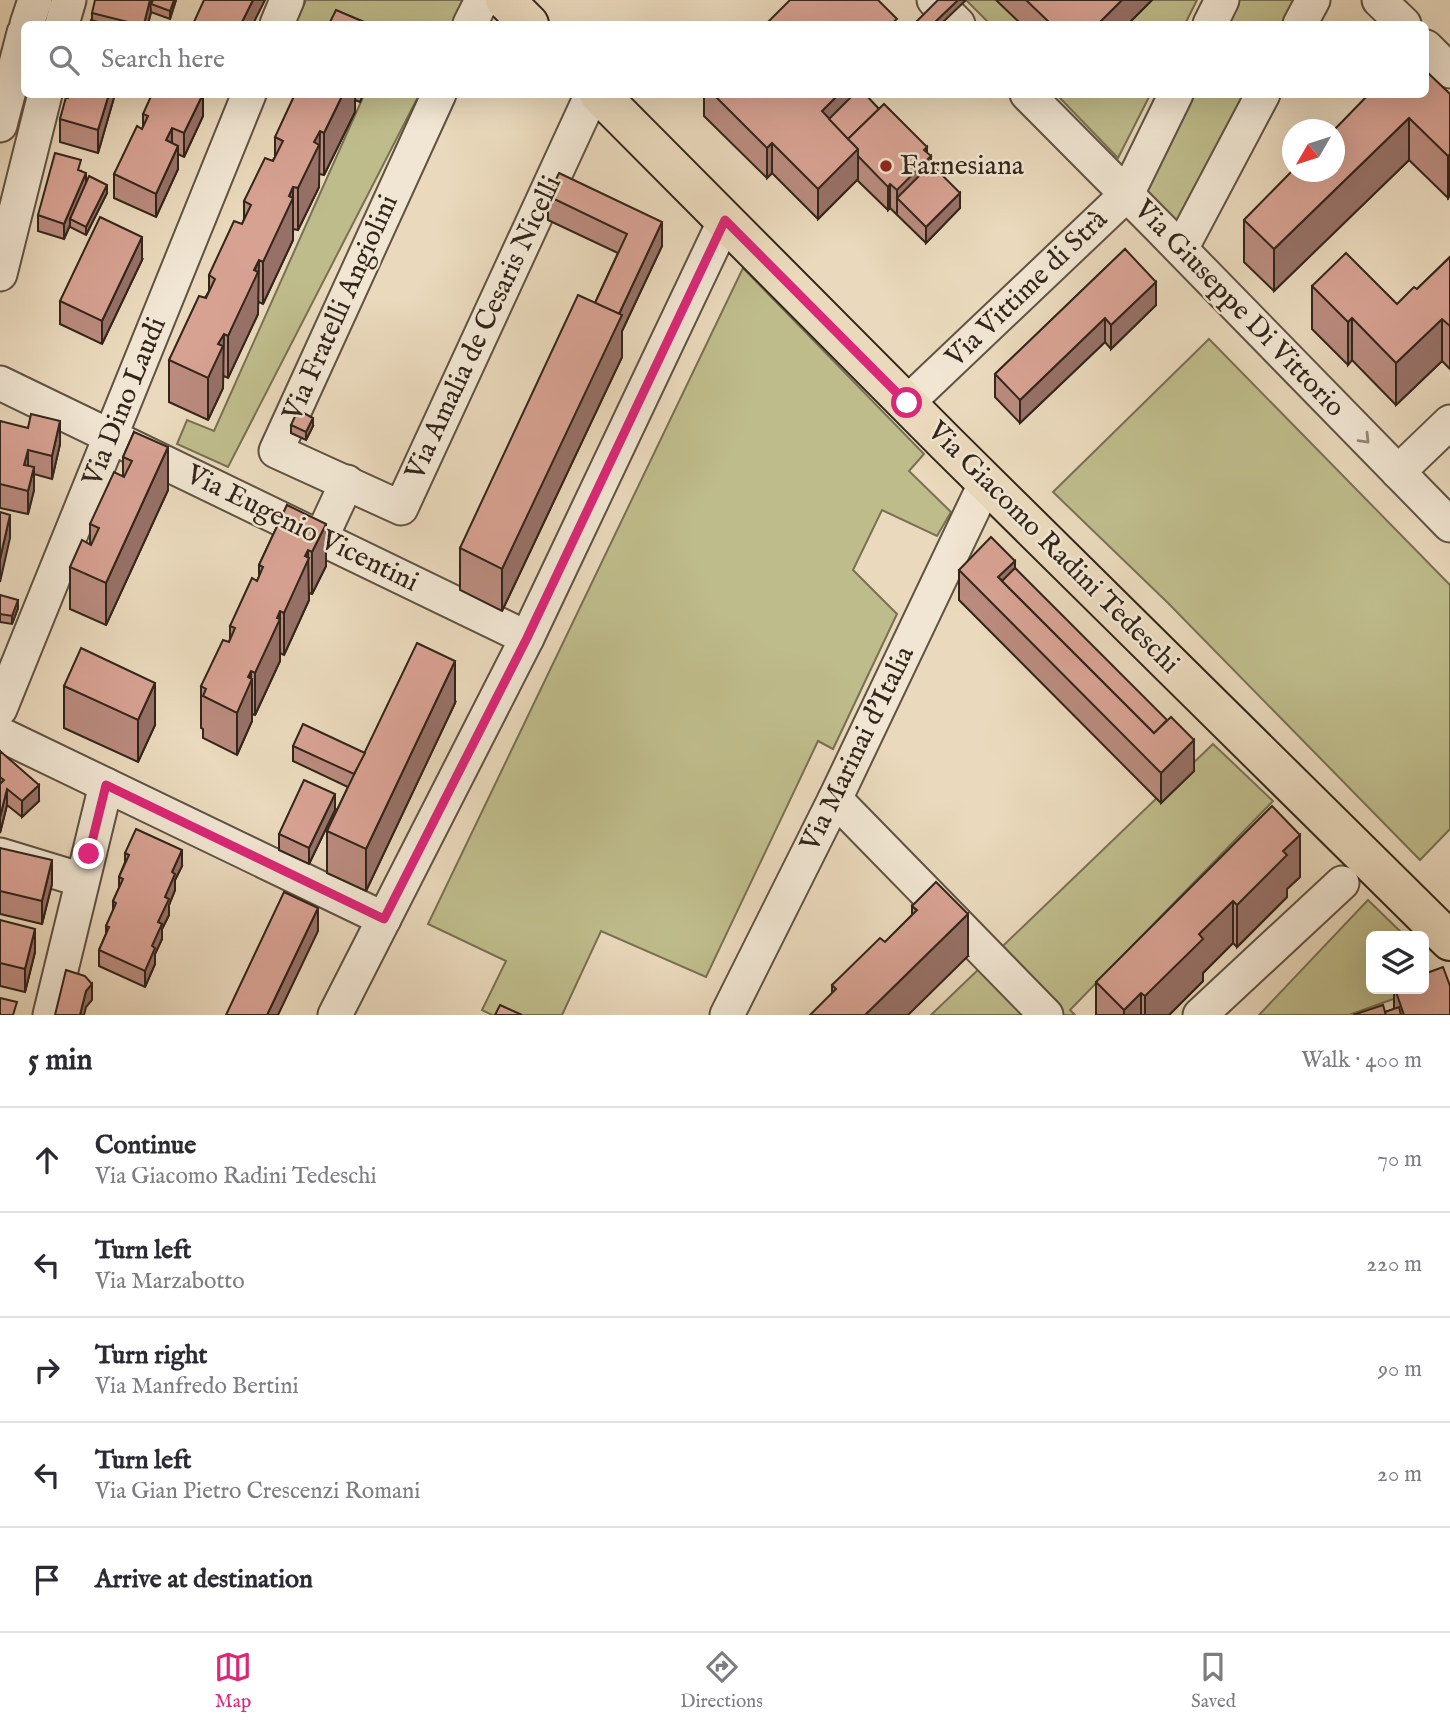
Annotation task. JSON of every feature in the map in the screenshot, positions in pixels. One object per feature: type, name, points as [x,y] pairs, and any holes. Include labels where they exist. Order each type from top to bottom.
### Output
[{"type":"main road","points":[[505,0],[526,21]]},
{"type":"main road","name":"Via Giacomo Radini Tedeschi","points":[[603,98],[1450,941]]},
{"type":"street","points":[[27,21],[35,0]]},
{"type":"street","points":[[63,21],[69,0]]},
{"type":"street","points":[[278,21],[287,0]]},
{"type":"street","points":[[472,21],[482,0]]},
{"type":"street","points":[[934,0],[955,21]]},
{"type":"street","points":[[1212,21],[1222,0]]},
{"type":"street","points":[[1302,21],[1313,0]]},
{"type":"street","points":[[1379,0],[1401,21]]},
{"type":"street","points":[[0,125],[19,44]]},
{"type":"street","points":[[1429,50],[1450,71]]},
{"type":"street","points":[[0,274],[44,98]]},
{"type":"street","name":"Via Dino Laudi","points":[[0,709],[247,98]]},
{"type":"street","name":"Via Fratelli Angiolini","points":[[347,482],[276,451],[437,98]]},
{"type":"street","name":"Via Amalia de Cesaris Nicelli","points":[[347,482],[401,508],[590,98]]},
{"type":"street","name":"Via Giuseppe Di Vittorio","points":[[1031,98],[1450,525]]},
{"type":"street","name":"Via Vittime di Strà","points":[[907,403],[1127,194],[1174,98]]},
{"type":"street","points":[[1181,249],[1261,98]]},
{"type":"street","points":[[335,1015],[527,638],[725,220]]},
{"type":"street","name":"Via Eugenio Vicentini","points":[[0,383],[527,638]]},
{"type":"street","points":[[1398,472],[1450,422]]},
{"type":"street","points":[[321,538],[347,482]]},
{"type":"street","name":"Via Marinai d'Italia","points":[[727,1015],[835,799],[986,482]]},
{"type":"street","points":[[0,734],[384,919]]},
{"type":"street","points":[[50,1015],[106,785]]},
{"type":"street","points":[[835,799],[1046,1015]]},
{"type":"street","points":[[0,855],[82,880]]},
{"type":"street","points":[[1200,1015],[1342,883]]},
{"type":"shaded area","points":[[306,0],[468,0],[457,21],[296,21]]},
{"type":"shaded area","points":[[966,0],[1197,0],[1186,21],[987,21]]},
{"type":"shaded area","points":[[1232,0],[1308,0],[1297,21],[1222,21]]},
{"type":"shaded area","points":[[363,98],[417,98],[228,467],[177,444],[187,420],[214,431]]},
{"type":"shaded area","points":[[1060,98],[1148,98],[1118,158]]},
{"type":"shaded area","points":[[1185,98],[1254,98],[1179,233],[1138,193]]},
{"type":"shaded area","points":[[743,268],[924,454],[909,471],[951,512],[937,536],[882,510],[853,570],[897,614],[833,749],[818,741],[706,977],[601,931],[562,1015],[492,1015],[482,1010],[506,961],[428,924]]},
{"type":"shaded area","points":[[1209,339],[1450,585],[1450,829],[1420,860],[1168,603],[1053,492]]},
{"type":"shaded area","points":[[1213,744],[1273,801],[1070,1010],[1075,1015],[931,1015]]},
{"type":"shaded area","points":[[1368,900],[1400,931],[1366,931],[1366,994],[1407,994],[1349,1015],[1259,1015]]},
{"type":"building","points":[[95,0],[150,0],[145,21],[124,21],[92,13]]},
{"type":"building","points":[[153,0],[174,0],[170,11],[151,4]]},
{"type":"building","points":[[204,0],[253,0],[242,21],[194,21]]},
{"type":"building","points":[[790,0],[878,0],[897,19],[895,21],[769,21]]},
{"type":"building","points":[[938,0],[958,0],[936,21],[917,21]]},
{"type":"building","points":[[1026,0],[1122,0],[1101,21],[1048,21]]},
{"type":"building","points":[[336,10],[362,21],[330,21]]},
{"type":"building","points":[[1429,74],[1450,94],[1450,154],[1448,156],[1409,118],[1345,180],[1345,119],[1365,98],[1429,98]]},
{"type":"building","points":[[66,98],[108,98],[98,130],[60,119]]},
{"type":"building","points":[[150,98],[201,98],[184,133],[172,128],[166,140],[178,146],[156,194],[114,174],[137,126],[142,129],[148,116],[143,114]]},
{"type":"building","points":[[293,98],[341,98],[324,133],[320,131],[314,142],[319,145],[298,188],[293,187],[289,196],[293,198],[263,262],[259,260],[254,270],[258,272],[228,336],[224,334],[218,344],[223,346],[208,378],[169,360],[199,296],[206,298],[215,279],[209,275],[234,221],[242,224],[251,205],[244,201],[265,158],[273,161],[283,141],[275,137]]},
{"type":"building","points":[[717,98],[835,98],[822,111],[858,149],[818,189],[772,143],[767,148]]},
{"type":"building","points":[[850,98],[869,98],[879,109],[848,139],[829,119]]},
{"type":"building","points":[[884,104],[927,147],[924,150],[931,156],[897,190],[890,184],[888,187],[858,156],[858,149],[848,139]]},
{"type":"building","points":[[55,153],[81,160],[78,170],[86,173],[64,224],[38,215]]},
{"type":"building","points":[[931,164],[960,193],[926,227],[897,198]]},
{"type":"building","points":[[559,173],[662,222],[619,314],[595,303],[627,234],[548,196]]},
{"type":"building","points":[[89,176],[107,185],[86,227],[70,219]]},
{"type":"building","points":[[1282,181],[1343,182],[1274,249],[1244,220]]},
{"type":"building","points":[[100,217],[142,237],[102,321],[60,301]]},
{"type":"building","points":[[1125,249],[1156,282],[1111,325],[1105,318],[1020,400],[995,374]]},
{"type":"building","points":[[1346,253],[1397,304],[1450,257],[1450,326],[1442,319],[1396,363],[1352,318],[1348,322],[1312,286]]},
{"type":"building","points":[[578,295],[622,315],[502,569],[460,548]]},
{"type":"building","points":[[298,410],[313,418],[306,432],[291,425]]},
{"type":"building","points":[[31,414],[60,421],[52,456],[28,450],[24,465],[34,467],[28,491],[0,484],[0,421],[28,428]]},
{"type":"building","points":[[134,432],[168,447],[106,583],[70,567],[82,540],[91,545],[99,528],[90,524],[114,472],[124,477],[132,461],[123,457]]},
{"type":"building","points":[[287,505],[326,524],[312,552],[308,550],[305,556],[309,558],[284,613],[280,611],[277,618],[280,619],[255,673],[251,671],[248,677],[252,679],[237,713],[203,696],[206,689],[201,686],[223,640],[229,642],[235,628],[230,626],[252,578],[257,581],[263,567],[259,565]]},
{"type":"building","points":[[0,512],[10,515],[0,559]]},
{"type":"building","points":[[991,537],[1015,561],[998,577],[1154,733],[1171,717],[1194,740],[1161,773],[959,570]]},
{"type":"building","points":[[1015,568],[1167,720],[1154,733],[1002,581]]},
{"type":"building","points":[[0,595],[18,600],[12,616],[0,614]]},
{"type":"building","points":[[417,643],[455,661],[366,849],[327,831]]},
{"type":"building","points":[[81,648],[155,683],[138,720],[64,686]]},
{"type":"building","points":[[303,724],[365,753],[354,774],[293,746]]},
{"type":"building","points":[[0,751],[39,785],[22,801],[7,789],[0,817],[0,784],[4,780],[0,777]]},
{"type":"building","points":[[304,780],[335,794],[309,848],[279,834]]},
{"type":"building","points":[[1272,806],[1300,835],[1283,851],[1287,855],[1237,905],[1233,901],[1199,934],[1203,939],[1145,996],[1141,993],[1124,1010],[1096,982]]},
{"type":"building","points":[[136,829],[182,850],[172,872],[175,874],[165,897],[169,899],[158,922],[162,924],[145,971],[99,950],[116,903],[113,901],[123,879],[119,877],[129,855],[125,853]]},
{"type":"building","points":[[0,848],[52,860],[42,901],[0,891]]},
{"type":"building","points":[[936,882],[968,914],[865,1015],[810,1015],[836,989],[832,985],[880,938],[885,942],[917,910],[912,906]]},
{"type":"building","points":[[284,892],[318,908],[267,1015],[226,1015]]},
{"type":"building","points":[[0,920],[35,929],[25,969],[0,963]]},
{"type":"building","points":[[1443,967],[1450,986],[1450,1015],[1404,1015],[1397,994],[1429,994],[1429,972]]},
{"type":"building","points":[[66,970],[85,976],[92,984],[86,991],[80,1015],[55,1015]]},
{"type":"building","points":[[0,998],[17,1002],[13,1015],[0,1015]]},
{"type":"building","points":[[500,1005],[522,1015],[495,1015]]},
{"type":"building","points":[[1383,1005],[1386,1015],[1353,1015]]},
{"type":"building","points":[[1399,1007],[1401,1015],[1386,1015],[1385,1012]]},
{"type":"place","name":"Farnesiana","points":[[886,166]]},
{"type":"route","points":[[89,854],[106,785],[384,919],[527,638],[725,220],[907,403]]}]
